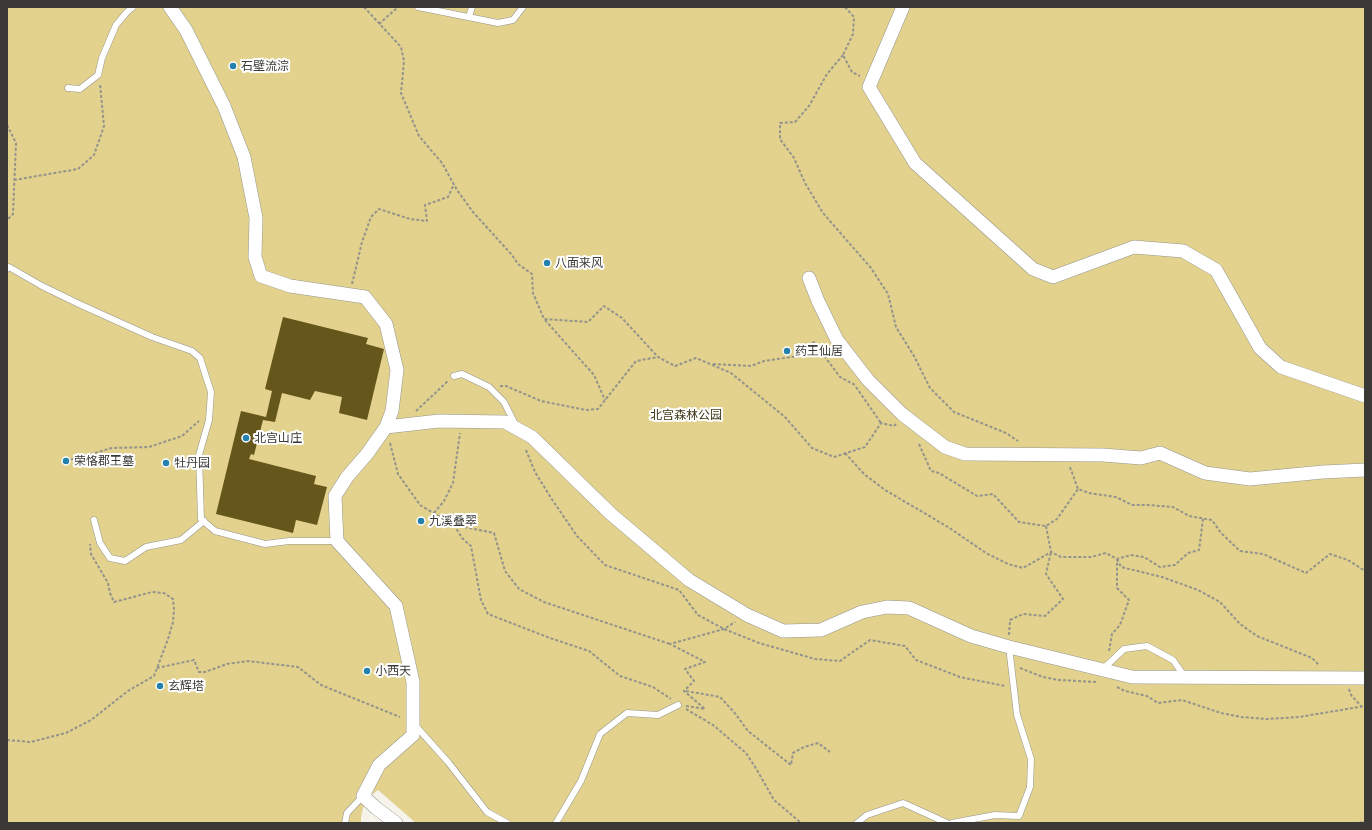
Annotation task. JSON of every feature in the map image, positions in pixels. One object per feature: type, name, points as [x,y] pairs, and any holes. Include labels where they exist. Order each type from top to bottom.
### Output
[{"type":"street","points":[[170,7],[186,30],[224,106],[244,157],[256,218],[255,257],[261,276],[290,286],[365,297],[386,324],[397,370],[392,411],[386,427],[367,454],[347,477],[335,496],[337,541],[396,606],[414,682],[413,736],[379,765],[363,796],[396,823]]},
{"type":"street","points":[[903,7],[869,87],[915,163],[1032,269],[1053,277],[1134,247],[1183,251],[1216,270],[1260,348],[1281,367],[1365,396]]},
{"type":"street","points":[[809,278],[818,301],[837,340],[868,380],[902,414],[945,446],[965,454],[1102,455],[1141,458],[1160,453],[1205,473],[1250,479],[1324,472],[1365,470]]},
{"type":"street","points":[[386,427],[438,421],[505,422],[532,437],[611,514],[689,580],[747,615],[783,631],[821,630],[862,612],[888,607],[909,608],[971,636],[1103,673],[1132,677],[1365,678]]},
{"type":"lane","points":[[68,88],[80,89],[98,75],[102,58],[116,26],[133,7]]},
{"type":"lane","points":[[418,7],[498,23],[513,20],[523,7]]},
{"type":"lane","points":[[469,17],[472,7]]},
{"type":"lane","points":[[7,269],[9,267],[42,286],[152,337],[192,351],[200,358],[211,392],[209,420],[199,456],[202,519],[215,531],[265,544],[289,541],[337,541]]},
{"type":"lane","points":[[454,376],[462,374],[489,387],[504,402],[518,429]]},
{"type":"lane","points":[[94,520],[100,543],[110,558],[125,561],[146,547],[181,540],[204,521]]},
{"type":"lane","points":[[1103,673],[1124,649],[1147,646],[1173,660],[1186,678]]},
{"type":"lane","points":[[952,823],[995,816],[1019,816],[1030,787],[1031,759],[1017,715],[1009,647]]},
{"type":"lane","points":[[556,823],[581,781],[600,734],[627,713],[658,715],[678,705]]},
{"type":"lane","points":[[413,722],[448,762],[487,812],[507,823]]},
{"type":"lane","points":[[345,823],[348,813],[363,796]]},
{"type":"lane","points":[[857,823],[867,815],[903,803],[947,823]]},
{"type":"path","points":[[364,7],[401,46],[404,61],[401,93],[419,136],[442,163],[473,212],[512,255],[518,264],[532,274],[533,293],[544,319],[594,375],[606,400]]},
{"type":"path","points":[[379,24],[398,7]]},
{"type":"path","points":[[845,7],[854,17],[853,34],[843,55],[827,74],[809,106],[795,122],[780,123],[780,139],[794,158],[805,183],[823,213],[871,268],[888,294],[896,327],[914,356],[930,388],[954,412],[1006,433],[1019,442]]},
{"type":"path","points":[[843,55],[852,72],[871,82]]},
{"type":"path","points":[[14,180],[78,169],[94,155],[104,126],[98,75]]},
{"type":"path","points":[[7,125],[16,143],[13,214],[7,220]]},
{"type":"path","points":[[350,295],[362,242],[371,217],[378,209],[410,219],[427,222],[425,205],[448,197],[454,184]]},
{"type":"path","points":[[544,319],[588,322],[604,306],[622,318],[658,357],[675,366],[696,358],[731,373],[785,417],[812,448],[834,457],[865,447],[880,423]]},
{"type":"path","points":[[710,364],[751,366],[764,360],[798,356],[814,342],[840,377],[855,385],[880,423],[894,426],[902,414]]},
{"type":"path","points":[[489,387],[506,386],[541,401],[586,410],[598,409],[636,360],[658,357]]},
{"type":"path","points":[[401,425],[454,376]]},
{"type":"path","points":[[855,385],[868,380]]},
{"type":"path","points":[[66,461],[112,448],[149,447],[182,436],[209,413]]},
{"type":"path","points":[[434,513],[444,502],[453,483],[461,421]]},
{"type":"path","points":[[386,427],[398,474],[420,505],[454,525],[494,533],[505,571],[519,589],[544,602],[670,644],[705,662],[685,669],[694,682],[684,691]]},
{"type":"path","points":[[918,444],[931,471],[939,473],[977,496],[993,494],[1019,522],[1046,526],[1056,519],[1078,489]]},
{"type":"path","points":[[845,453],[864,474],[885,490],[948,527],[986,553],[1023,568],[1051,552]]},
{"type":"path","points":[[1065,455],[1078,489],[1089,493],[1116,497],[1132,505],[1173,507],[1189,516],[1212,520],[1221,533],[1240,551],[1262,554],[1306,573],[1330,554],[1348,560],[1365,571]]},
{"type":"path","points":[[1117,559],[1131,555],[1144,557],[1160,567],[1175,565],[1188,552],[1199,550],[1203,519]]},
{"type":"path","points":[[454,525],[462,538],[471,546],[480,600],[488,614],[550,638],[589,651],[620,676],[653,687],[678,705],[713,725],[746,753],[774,800],[801,823]]},
{"type":"path","points":[[1009,647],[1010,620],[1023,614],[1045,616],[1063,599],[1046,574],[1051,552],[1046,526]]},
{"type":"path","points":[[7,740],[31,742],[66,733],[92,720],[128,691],[154,676],[173,622],[173,599],[164,593],[152,592],[114,602],[108,583],[91,554],[89,540],[97,532]]},
{"type":"path","points":[[1051,552],[1061,557],[1091,557],[1106,553],[1117,559],[1121,567],[1169,580],[1198,590],[1220,602],[1240,624],[1258,636],[1312,658],[1339,678],[1351,695],[1364,707]]},
{"type":"path","points":[[1011,665],[1043,677],[1072,681],[1103,673],[1112,634],[1120,624],[1129,600],[1116,588],[1117,559]]},
{"type":"path","points":[[670,644],[724,629],[747,615]]},
{"type":"path","points":[[157,668],[194,660],[199,672],[205,672],[227,664],[248,661],[298,668],[321,685],[413,722]]},
{"type":"path","points":[[1113,685],[1125,691],[1147,696],[1158,703],[1182,700],[1221,713],[1241,717],[1267,719],[1299,717],[1364,707]]},
{"type":"path","points":[[678,705],[705,709],[684,691]]},
{"type":"path","points":[[684,691],[720,698],[734,712],[748,731],[791,766],[793,753],[804,747],[818,743],[830,752]]},
{"type":"path","points":[[1359,823],[1365,821]]},
{"type":"green space","name":"北宫森林公园","points":[[7,7],[1365,7],[1365,823],[416,823],[378,790],[365,800],[361,823],[7,823]]},
{"type":"building","name":"北宫山庄","points":[[283,317],[368,338],[366,344],[384,349],[367,420],[339,413],[342,397],[315,391],[310,400],[282,393],[275,422],[263,420],[254,455],[251,454],[249,459],[316,476],[314,484],[327,487],[317,525],[296,520],[293,533],[216,514],[241,411],[266,417],[272,391],[265,389]]},
{"type":"place","name":"石壁流淙","points":[[233,66]]},
{"type":"place","name":"八面来风","points":[[547,263]]},
{"type":"place","name":"药王仙居","points":[[787,351]]},
{"type":"place","name":"北宫山庄","points":[[246,438]]},
{"type":"place","name":"荣恪郡王墓","points":[[66,461]]},
{"type":"place","name":"牡丹园","points":[[166,463]]},
{"type":"place","name":"九溪叠翠","points":[[421,521]]},
{"type":"place","name":"小西天","points":[[367,671]]},
{"type":"place","name":"玄辉塔","points":[[160,686]]}]
